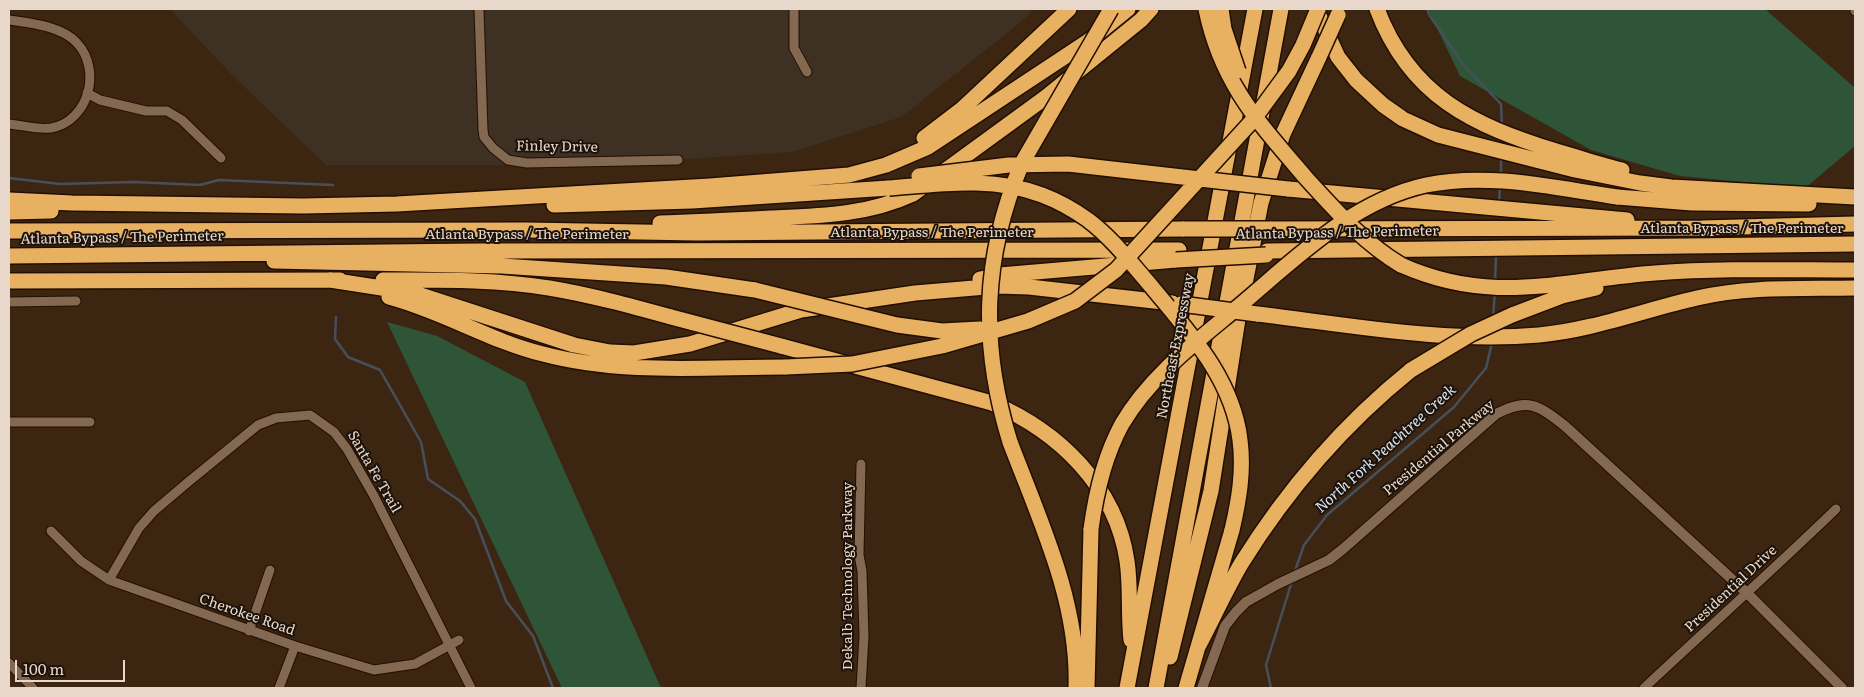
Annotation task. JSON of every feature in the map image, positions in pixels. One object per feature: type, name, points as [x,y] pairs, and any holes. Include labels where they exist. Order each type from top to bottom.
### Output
[{"type":"highway","points":[[807,178],[889,157],[930,135],[969,102],[1069,9]]},
{"type":"highway","points":[[1076,688],[1072,633],[1067,599],[1058,569],[1010,442],[997,398],[988,328],[990,282],[998,234],[1011,189],[1022,164],[1111,9]]},
{"type":"highway","points":[[397,204],[710,186],[849,175],[886,165],[928,147],[1090,40],[1128,9]]},
{"type":"highway","points":[[526,230],[827,215],[872,209],[896,202],[913,194],[1046,97],[1141,20],[1151,9]]},
{"type":"highway","points":[[1206,9],[1215,42],[1242,101],[1348,225],[1381,253],[1415,271],[1465,286],[1496,289],[1693,271],[1855,270]]},
{"type":"highway","points":[[1221,9],[1224,29],[1233,59],[1245,87],[1267,124],[1308,179]]},
{"type":"highway","name":"Northeast Expressway","points":[[1127,688],[1255,9]]},
{"type":"highway","points":[[1156,688],[1281,9]]},
{"type":"highway","points":[[1317,9],[1338,57],[1356,80],[1382,105],[1403,119],[1438,135],[1575,170],[1640,183],[1855,197]]},
{"type":"highway","points":[[289,280],[342,287],[404,301],[499,340],[568,360],[632,368],[832,366],[870,361],[942,346],[1028,322],[1075,301],[1116,270],[1234,142],[1267,102],[1298,53],[1317,9]]},
{"type":"highway","points":[[1377,9],[1401,58],[1432,92],[1466,117],[1534,144],[1617,169],[1726,190]]},
{"type":"highway","points":[[1156,688],[1172,651],[1211,491],[1238,319],[1261,203],[1283,134],[1339,12]]},
{"type":"highway","points":[[9,200],[210,205],[397,204],[503,207],[692,201],[891,183],[1009,165],[1068,164],[1288,189],[1501,207],[1702,228]]},
{"type":"highway","points":[[891,183],[970,181],[1004,185],[1028,190],[1065,205],[1088,220],[1108,238],[1180,321],[1209,358],[1223,384],[1234,414],[1240,439],[1240,496],[1232,530],[1207,610],[1186,688]]},
{"type":"highway","points":[[1088,688],[1091,529],[1095,499],[1105,461],[1122,424],[1143,393],[1181,355],[1335,227],[1377,202],[1408,190],[1446,181],[1503,181],[1617,197],[1744,205],[1855,202]]},
{"type":"highway","points":[[9,212],[210,205]]},
{"type":"highway","name":"Atlanta Bypass / The Perimeter","points":[[9,231],[526,230],[706,233],[1702,228],[1854,224]]},
{"type":"highway","name":"Atlanta Bypass / The Perimeter","points":[[9,256],[829,249],[1178,255],[1593,246],[1855,244]]},
{"type":"highway","points":[[182,254],[294,263],[502,266],[666,277],[706,281],[755,290],[897,325],[942,331],[1004,328]]},
{"type":"highway","points":[[330,280],[414,293],[574,345],[610,352],[634,353],[690,344],[800,310],[915,293],[1000,275],[1178,255]]},
{"type":"highway","points":[[1199,645],[1241,564],[1277,511],[1322,455],[1374,400],[1411,370],[1471,334],[1512,315],[1562,296],[1602,286],[1693,271]]},
{"type":"highway","points":[[9,290],[32,290],[80,280]]},
{"type":"highway","points":[[9,281],[483,281],[548,288],[595,297],[992,403],[1039,427],[1060,444],[1080,464],[1104,495],[1121,534],[1129,577],[1129,622],[1133,656]]},
{"type":"highway","points":[[915,293],[998,286],[1028,287],[1401,332],[1476,338],[1507,338],[1568,331],[1697,298],[1731,292],[1855,288]]},
{"type":"street","name":"Finley Drive","points":[[479,9],[484,137],[493,148],[508,160],[548,164],[678,160]]},
{"type":"street","points":[[794,9],[794,48],[807,72]]},
{"type":"street","points":[[9,20],[62,32],[77,42],[88,60],[90,76],[86,102],[79,112],[58,126],[48,129],[9,124]]},
{"type":"street","points":[[87,93],[100,100],[146,111],[167,111],[182,120],[222,158]]},
{"type":"street","points":[[9,302],[76,301]]},
{"type":"street","name":"Presidential Parkway","points":[[1202,688],[1225,626],[1246,602],[1278,584],[1329,560],[1496,414],[1513,406],[1527,404],[1544,410],[1565,426],[1748,594],[1842,688]]},
{"type":"street","name":"Santa Fe Trail","points":[[109,580],[140,528],[154,511],[187,483],[258,425],[276,418],[310,415],[334,432],[347,449],[374,496],[471,688]]},
{"type":"street","points":[[9,422],[90,422]]},
{"type":"street","name":"Dekalb Technology Parkway","points":[[861,464],[859,555],[862,571],[864,636],[861,688]]},
{"type":"street","name":"Presidential Drive","points":[[1644,688],[1725,612],[1748,594],[1836,509]]},
{"type":"street","name":"Cherokee Road","points":[[51,531],[81,561],[109,580],[249,631],[374,670],[415,664],[459,640]]},
{"type":"street","points":[[249,631],[270,570]]},
{"type":"street","points":[[279,688],[295,646]]},
{"type":"street","points":[[9,663],[33,688]]},
{"type":"shaded area","points":[[170,9],[1034,9],[1021,22],[901,117],[792,152],[597,165],[326,165],[231,74]]},
{"type":"green space","points":[[1428,9],[1765,9],[1855,88],[1855,146],[1805,188],[1680,176],[1591,150],[1460,76]]},
{"type":"green space","points":[[387,322],[437,336],[525,382],[661,688],[562,688]]},
{"type":"waterway","name":"North Fork Peachtree Creek","points":[[1427,9],[1464,66],[1501,104],[1502,126]]},
{"type":"waterway","name":"North Fork Peachtree Creek","points":[[1501,159],[1501,175]]},
{"type":"waterway","points":[[9,178],[60,184],[134,182],[200,185],[219,180],[333,185]]},
{"type":"waterway","name":"North Fork Peachtree Creek","points":[[1499,203],[1500,186]]},
{"type":"waterway","name":"North Fork Peachtree Creek","points":[[1495,281],[1496,257]]},
{"type":"waterway","name":"North Fork Peachtree Creek","points":[[1493,318],[1495,291]]},
{"type":"waterway","points":[[336,317],[335,339],[348,357],[380,370],[421,442],[428,479],[460,501],[475,519],[506,601],[533,636],[553,688]]},
{"type":"waterway","name":"North Fork Peachtree Creek","points":[[1295,571],[1304,545],[1327,515],[1454,407],[1486,368],[1492,343]]},
{"type":"waterway","name":"North Fork Peachtree Creek","points":[[1271,688],[1266,665],[1292,581]]}]
